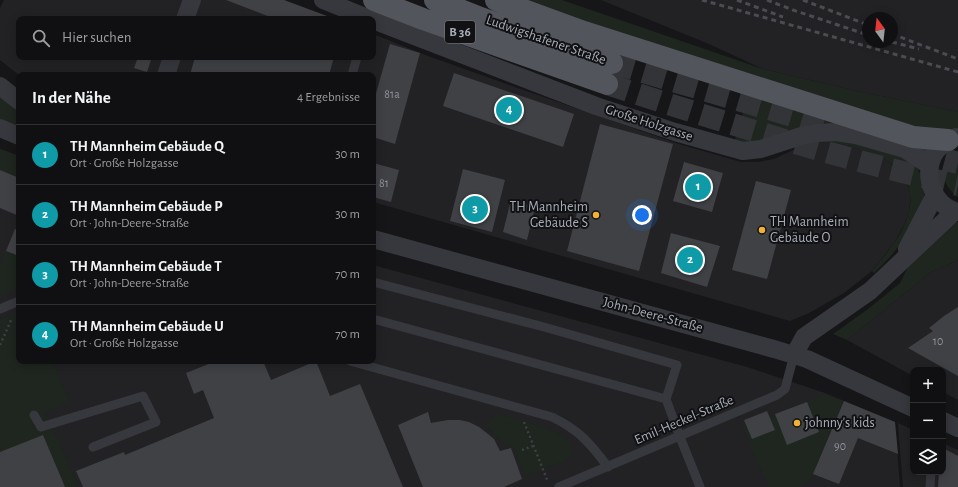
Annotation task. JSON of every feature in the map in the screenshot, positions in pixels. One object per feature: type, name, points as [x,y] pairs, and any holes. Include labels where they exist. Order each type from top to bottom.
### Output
[{"type":"main road","name":"Ludwigshafener Straße","points":[[435,0],[484,19],[612,63]]},
{"type":"main road","points":[[496,0],[584,32],[913,137],[953,138]]},
{"type":"main road","name":"Ludwigshafener Straße","points":[[371,15],[423,19],[607,84]]},
{"type":"street","points":[[186,16],[192,0]]},
{"type":"street","name":"Große Holzgasse","points":[[323,0],[371,15]]},
{"type":"street","name":"Große Holzgasse","points":[[376,17],[518,77],[596,106],[675,132],[743,151],[761,149],[800,136],[836,132],[856,135],[905,149],[930,166]]},
{"type":"street","points":[[167,72],[171,60]]},
{"type":"street","points":[[0,86],[16,99]]},
{"type":"street","points":[[0,128],[16,135]]},
{"type":"street","points":[[794,355],[804,337],[870,291],[900,262],[957,212],[947,208],[935,195],[929,176],[933,156],[939,147],[953,138]]},
{"type":"street","points":[[900,262],[935,195]]},
{"type":"street","name":"John-Deere-Straße","points":[[376,240],[722,334],[807,359],[910,407]]},
{"type":"street","points":[[946,422],[958,428]]},
{"type":"lane","points":[[353,72],[356,60]]},
{"type":"lane","points":[[376,283],[544,327],[677,365],[666,399],[700,487]]},
{"type":"lane","points":[[0,309],[16,302]]},
{"type":"lane","points":[[376,320],[666,399]]},
{"type":"lane","name":"Emil-Heckel-Straße","points":[[559,487],[777,395],[785,389],[794,355]]},
{"type":"lane","points":[[361,364],[552,417],[568,425],[586,440],[608,467]]},
{"type":"lane","points":[[34,415],[41,427],[143,396],[156,422],[93,447]]},
{"type":"lane","points":[[930,487],[931,475]]},
{"type":"path","points":[[0,345],[16,308]]},
{"type":"path","points":[[517,407],[551,487]]},
{"type":"path","points":[[522,450],[533,446]]},
{"type":"shaded area","points":[[4,0],[284,0],[327,16],[16,16],[16,60],[376,60],[376,35],[428,56],[512,86],[679,144],[741,162],[758,162],[774,159],[807,143],[820,141],[834,142],[866,150],[887,160],[901,173],[910,193],[909,212],[894,243],[872,271],[844,293],[809,313],[790,321],[376,203],[376,72],[16,73],[0,60],[0,8]]},
{"type":"shaded area","points":[[519,0],[562,0],[763,69],[857,91],[958,112],[958,128],[950,131],[933,133]]},
{"type":"shaded area","points":[[601,0],[958,0],[958,112],[857,91],[763,69],[709,44]]},
{"type":"shaded area","points":[[749,93],[846,123],[770,142],[734,143]]},
{"type":"shaded area","points":[[0,96],[16,109],[16,126],[0,119]]},
{"type":"shaded area","points":[[839,138],[894,152],[909,158],[917,168],[924,187],[924,200],[899,246],[874,273],[872,271],[894,243],[903,228],[909,211],[910,194],[906,179],[896,167],[883,158],[852,146],[820,141]]},
{"type":"shaded area","points":[[0,149],[16,155],[16,364],[376,364],[376,266],[747,367],[825,393],[895,422],[900,487],[0,487]]},
{"type":"shaded area","points":[[0,149],[16,155],[16,177],[0,170]]},
{"type":"shaded area","points":[[958,151],[958,197],[952,192],[945,180],[944,168],[947,162]]},
{"type":"shaded area","points":[[958,222],[958,260],[931,272],[847,340],[833,334],[868,309],[900,283],[908,267],[954,223]]},
{"type":"shaded area","points":[[6,251],[16,255],[16,288],[0,294],[0,265]]},
{"type":"shaded area","points":[[958,260],[958,400],[946,394],[946,367],[910,367],[910,374],[847,340],[931,272]]},
{"type":"shaded area","points":[[16,313],[16,364],[53,364],[69,402],[45,412],[78,487],[0,487],[0,320]]},
{"type":"shaded area","points":[[826,394],[843,402],[810,481],[798,487],[768,487],[743,427]]},
{"type":"shaded area","points":[[496,414],[546,429],[559,435],[568,442],[572,450],[568,459],[525,476],[513,445],[506,447],[504,443],[486,426]]},
{"type":"shaded area","points":[[898,423],[910,429],[910,475],[946,475],[946,444],[958,450],[958,487],[903,487]]},
{"type":"building","points":[[226,0],[284,0],[327,16],[268,16]]},
{"type":"building","points":[[390,44],[420,53],[395,144],[376,138],[376,93]]},
{"type":"building","points":[[137,60],[151,60],[147,72],[134,68]]},
{"type":"building","points":[[194,60],[333,60],[330,72],[191,72]]},
{"type":"building","points":[[454,73],[574,114],[563,147],[443,106]]},
{"type":"building","points":[[600,124],[673,144],[639,271],[567,251]]},
{"type":"building","points":[[684,162],[723,173],[712,212],[673,201]]},
{"type":"building","points":[[376,164],[399,170],[391,202],[376,198]]},
{"type":"building","points":[[463,169],[505,180],[492,232],[450,221]]},
{"type":"building","points":[[0,170],[16,177],[16,215],[0,208]]},
{"type":"building","name":"TH Mannheim Gebäude O","points":[[756,181],[791,190],[767,279],[732,270]]},
{"type":"building","points":[[511,200],[535,207],[527,240],[503,232]]},
{"type":"building","points":[[16,229],[16,255],[6,251]]},
{"type":"building","points":[[671,233],[720,246],[707,287],[661,273]]},
{"type":"building","points":[[958,307],[958,376],[946,369],[946,367],[942,367],[908,348],[933,331],[929,328]]},
{"type":"building","points":[[208,364],[264,364],[271,380],[309,364],[317,364],[330,396],[360,384],[403,487],[83,487],[76,471],[124,452],[125,455],[214,418],[203,390],[194,394],[186,373]]},
{"type":"building","points":[[844,401],[895,422],[898,454],[858,438],[839,484],[813,474]]},
{"type":"building","name":"johnny's kids","points":[[807,402],[819,432],[787,445],[775,414]]},
{"type":"building","points":[[767,411],[775,430],[752,439],[744,420]]},
{"type":"building","points":[[428,412],[431,423],[448,420],[469,422],[479,427],[494,439],[500,451],[511,448],[522,479],[504,487],[423,487],[398,425]]},
{"type":"building","points":[[43,435],[65,487],[0,487],[0,452]]},
{"type":"building","points":[[946,450],[958,456],[958,487],[938,487],[939,475],[946,475]]},
{"type":"tunnel","points":[[612,63],[847,132]]},
{"type":"tunnel","points":[[607,84],[825,152],[958,185]]},
{"type":"tunnel","points":[[913,151],[958,163]]},
{"type":"railway","points":[[702,0],[958,72]]},
{"type":"railway","points":[[737,0],[783,17]]},
{"type":"railway","points":[[767,0],[862,33]]},
{"type":"railway","points":[[803,0],[862,23]]},
{"type":"railway","points":[[898,36],[958,59]]},
{"type":"railway","points":[[898,44],[919,49]]},
{"type":"place","name":"TH Mannheim Gebäude U","points":[[509,110]]},
{"type":"place","name":"TH Mannheim Gebäude Q","points":[[698,187]]},
{"type":"place","name":"TH Mannheim Gebäude T","points":[[475,209]]},
{"type":"place","name":"TH Mannheim Gebäude S","points":[[596,215]]},
{"type":"place","name":"TH Mannheim Gebäude O","points":[[762,230]]},
{"type":"place","name":"TH Mannheim Gebäude P","points":[[690,260]]},
{"type":"place","name":"johnny's kids","points":[[797,423]]}]
